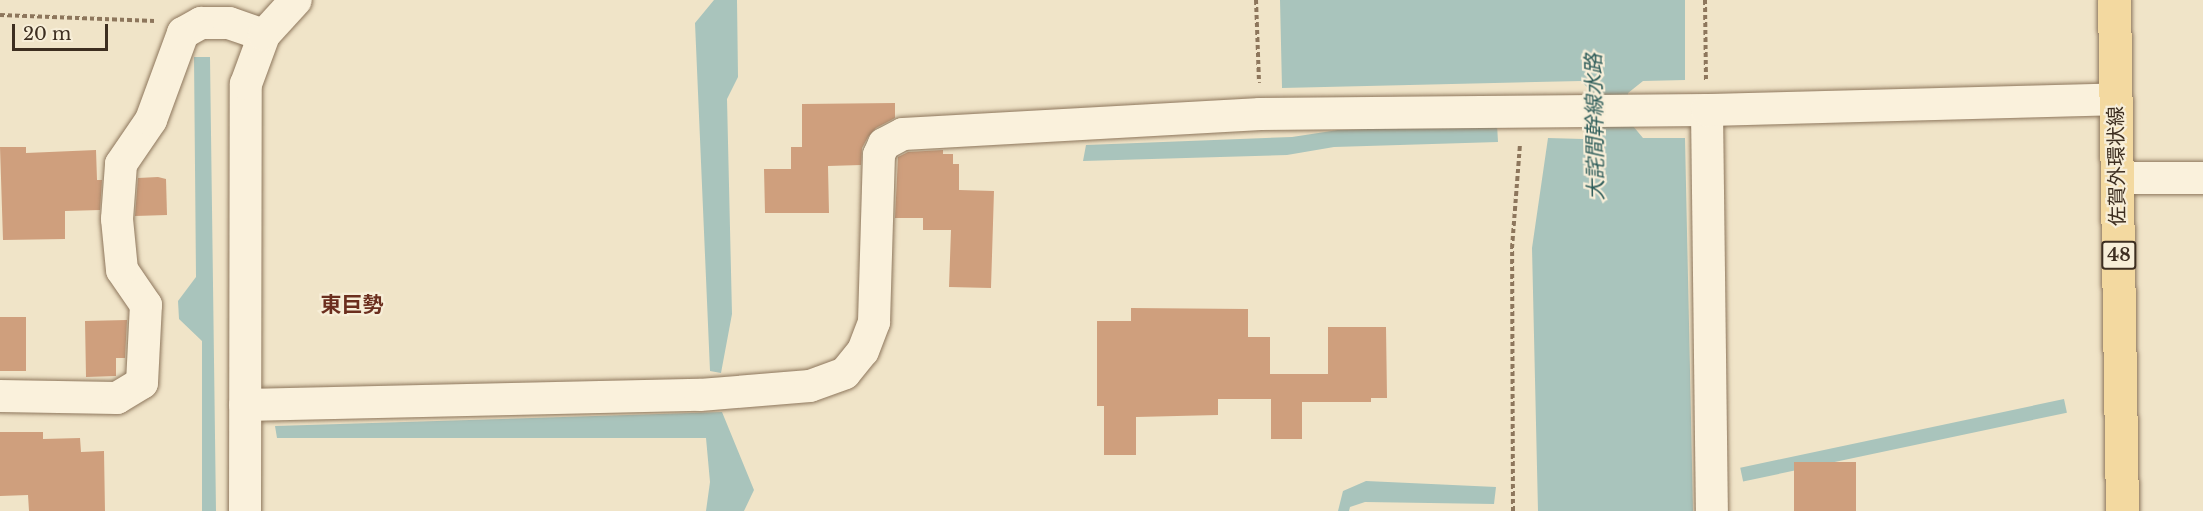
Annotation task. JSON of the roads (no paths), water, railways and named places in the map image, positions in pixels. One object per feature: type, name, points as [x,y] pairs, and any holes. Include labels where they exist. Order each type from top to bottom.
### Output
[{"type":"main road","name":"佐賀外環状線","points":[[2114,0],[2122,511]]},
{"type":"street","points":[[245,511],[246,84],[264,35],[296,0]]},
{"type":"street","points":[[0,396],[117,398],[142,383],[146,305],[122,270],[117,219],[120,164],[150,120],[183,33],[201,23],[229,23],[264,35]]},
{"type":"street","points":[[245,405],[700,396],[810,386],[845,373],[863,351],[874,322],[878,168],[884,144],[903,134],[1260,114],[1707,110],[2116,99]]},
{"type":"street","points":[[1707,110],[1712,511]]},
{"type":"street","points":[[2118,178],[2203,178]]},
{"type":"water","points":[[714,0],[737,0],[738,77],[727,99],[732,314],[721,373],[710,371],[695,23]]},
{"type":"water","name":"大詫間幹線水路","points":[[1280,0],[1685,0],[1685,80],[1643,81],[1628,93],[1628,120],[1643,138],[1685,138],[1693,511],[1538,511],[1532,248],[1548,138],[1583,139],[1595,123],[1595,95],[1581,81],[1282,88]]},
{"type":"water","points":[[194,57],[210,57],[216,511],[202,511],[202,341],[179,319],[178,301],[196,277]]},
{"type":"water","points":[[1497,124],[1498,142],[1334,147],[1287,155],[1083,161],[1086,145],[1292,137],[1338,130]]},
{"type":"water","points":[[2064,399],[2067,413],[1743,482],[1740,468]]},
{"type":"water","points":[[722,412],[754,490],[744,511],[706,511],[710,482],[706,438],[277,438],[275,426]]},
{"type":"water","points":[[1366,481],[1496,487],[1494,504],[1365,502],[1350,507],[1349,511],[1338,511],[1343,491]]},
{"type":"district","name":"東巨勢","points":[[352,305]]}]
